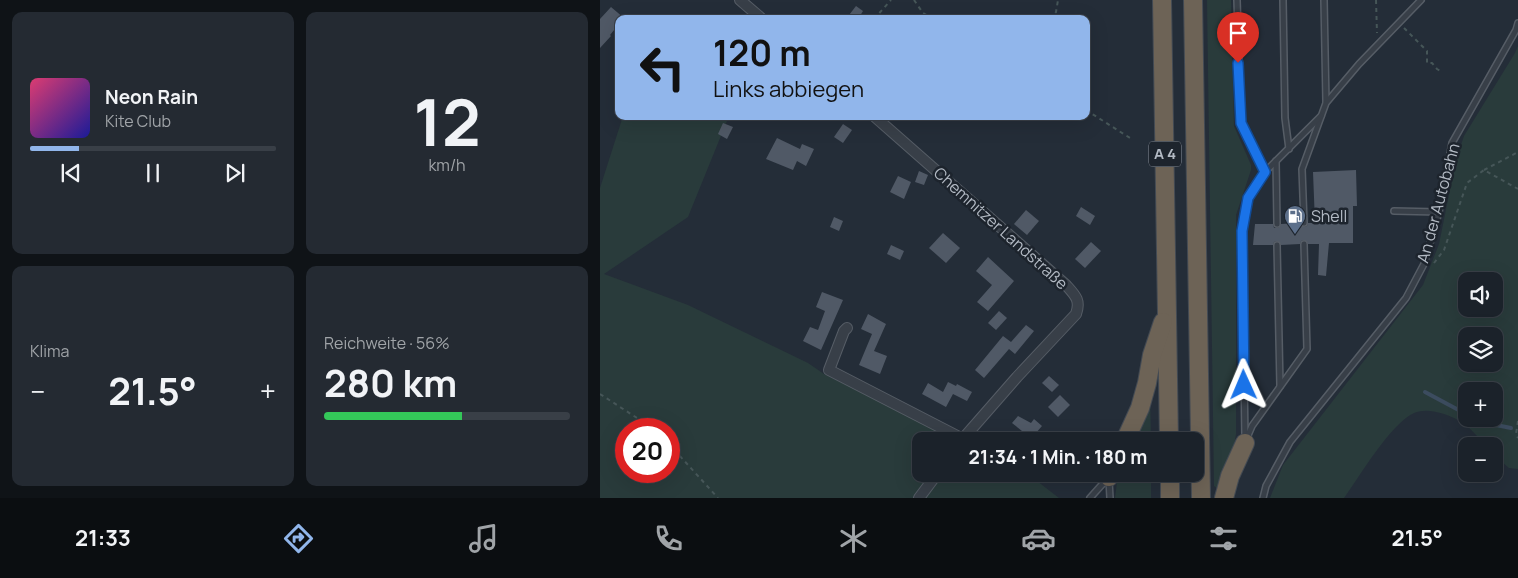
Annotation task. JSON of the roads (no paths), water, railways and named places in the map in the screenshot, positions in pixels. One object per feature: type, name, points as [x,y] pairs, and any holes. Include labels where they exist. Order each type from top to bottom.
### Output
[{"type":"highway","name":"A 4","points":[[1162,0],[1169,432]]},
{"type":"highway","name":"A 4","points":[[1193,0],[1201,498]]},
{"type":"highway","points":[[1129,432],[1140,408],[1152,355],[1167,307]]},
{"type":"highway","points":[[1224,498],[1230,476],[1245,443]]},
{"type":"highway","points":[[1170,482],[1170,498]]},
{"type":"street","points":[[740,0],[757,15]]},
{"type":"street","name":"Chemnitzer Landstraße","points":[[879,120],[1066,285],[1079,301],[1076,314],[969,432]]},
{"type":"street","name":"Chemnitzer Landstraße","points":[[847,328],[844,331],[829,370],[947,432]]},
{"type":"street","points":[[919,498],[931,482]]},
{"type":"lane","points":[[1237,0],[1241,123],[1265,172]]},
{"type":"lane","points":[[1283,0],[1285,118],[1289,149]]},
{"type":"lane","points":[[1324,0],[1326,103]]},
{"type":"lane","points":[[1304,223],[1302,169],[1326,103],[1421,0]]},
{"type":"lane","name":"An der Autobahn","points":[[1263,498],[1266,486],[1290,442],[1406,298],[1424,264],[1439,212],[1452,143],[1516,30],[1518,23]]},
{"type":"lane","points":[[1245,443],[1242,231],[1248,198],[1265,172],[1321,116]]},
{"type":"lane","points":[[1276,162],[1277,224]]},
{"type":"lane","points":[[1394,211],[1439,212]]},
{"type":"lane","points":[[1245,443],[1252,426],[1306,350],[1304,244]]},
{"type":"lane","points":[[1277,245],[1280,387]]},
{"type":"lane","points":[[1090,498],[1104,482]]},
{"type":"lane","points":[[1110,482],[1110,498]]},
{"type":"waterway","points":[[1425,392],[1458,410]]},
{"type":"waterway","points":[[1503,426],[1511,428]]},
{"type":"place","name":"Shell","points":[[1295,235]]}]
